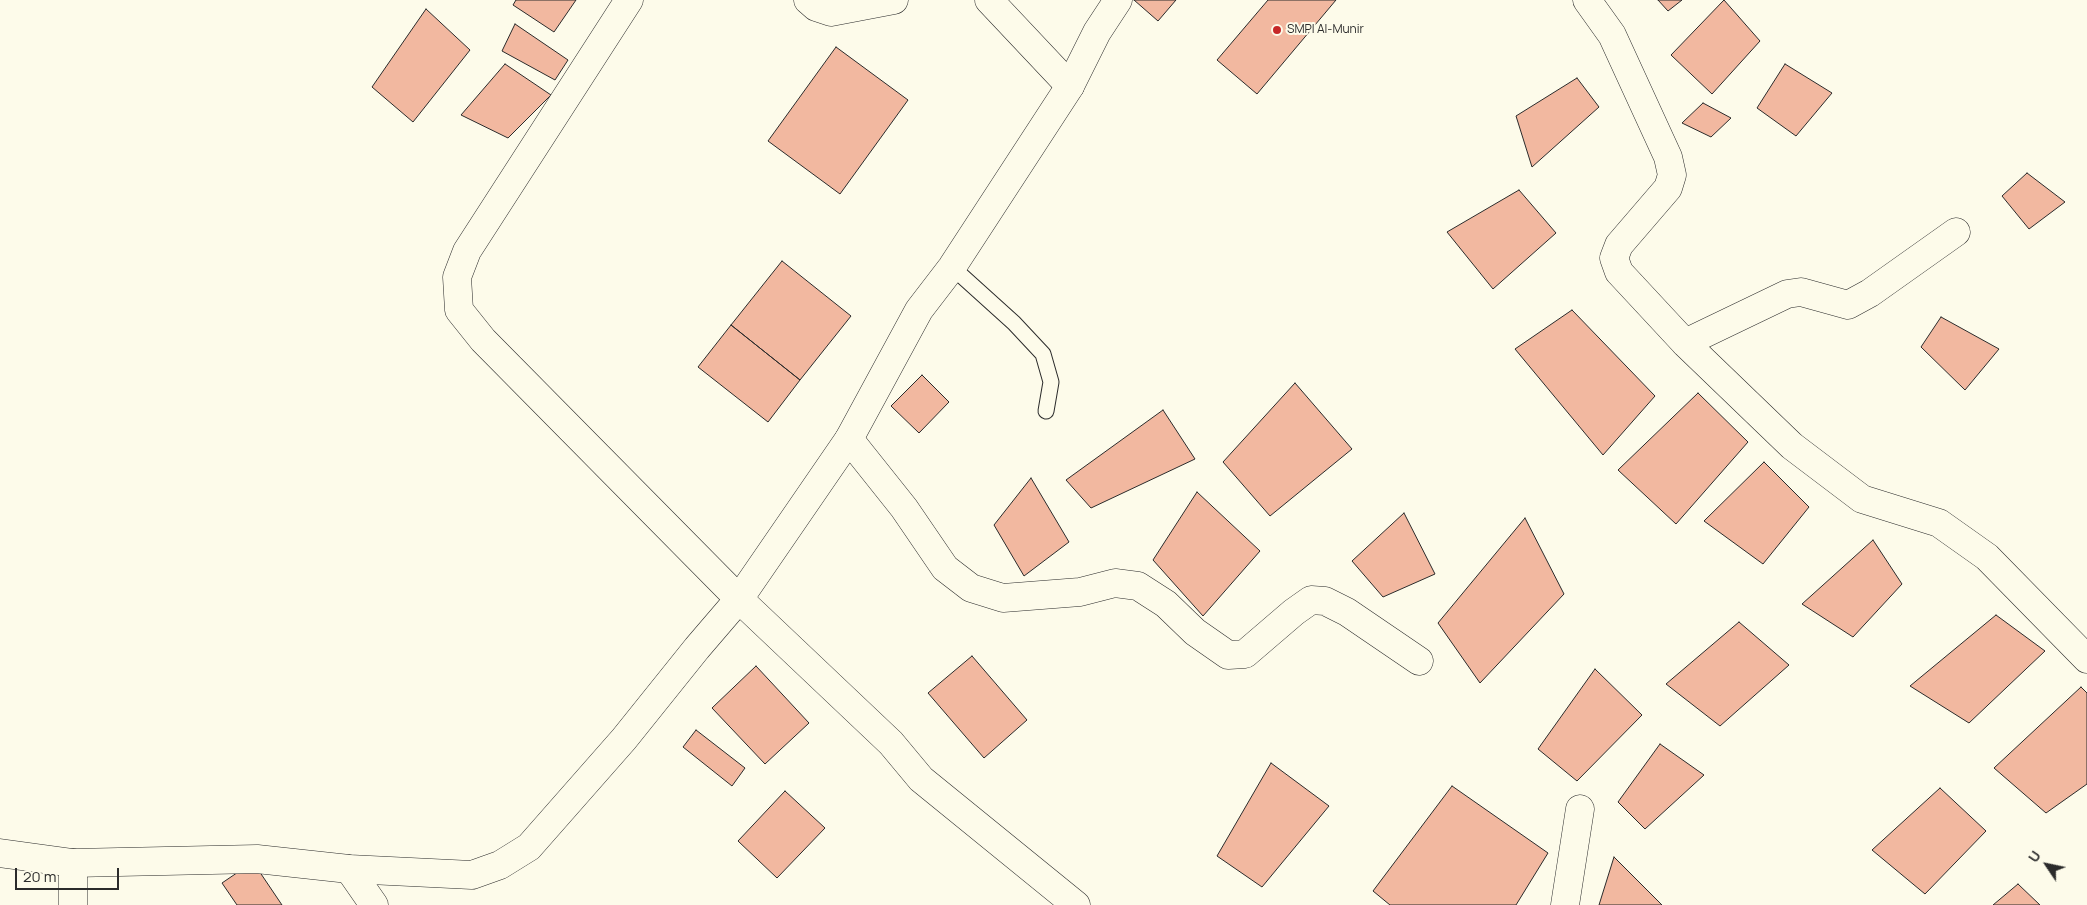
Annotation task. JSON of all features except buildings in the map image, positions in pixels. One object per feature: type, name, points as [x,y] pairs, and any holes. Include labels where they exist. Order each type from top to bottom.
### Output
[{"type":"street","points":[[629,0],[467,251],[457,277],[459,310],[483,340],[739,599],[891,743],[921,779],[1076,905]]},
{"type":"street","points":[[808,0],[816,8],[831,12],[894,0]]},
{"type":"street","points":[[989,0],[1070,86]]},
{"type":"street","points":[[0,853],[73,863],[258,859],[349,869],[472,874],[500,865],[530,847],[624,739],[739,599],[849,439],[919,310],[952,267],[1070,86],[1097,32],[1118,0]]},
{"type":"street","points":[[1587,0],[1612,35],[1668,157],[1672,175],[1668,188],[1619,245],[1614,258],[1619,272],[1685,343],[1792,446],[1862,498],[1939,523],[1987,557],[2087,659]]},
{"type":"street","points":[[1685,343],[1787,294],[1801,292],[1848,305],[1870,293],[1956,232]]},
{"type":"street","points":[[849,439],[904,508],[945,568],[971,588],[1003,598],[1080,592],[1115,583],[1138,586],[1166,604],[1195,632],[1228,655],[1245,654],[1311,600],[1325,601],[1347,612],[1419,661]]},
{"type":"street","points":[[1565,905],[1580,809]]},
{"type":"street","points":[[73,863],[73,905]]},
{"type":"street","points":[[349,869],[374,905]]},
{"type":"lane","points":[[952,267],[1014,323],[1043,354],[1051,382],[1046,411]]},
{"type":"place","name":"SMPI Al-Munir","points":[[1277,30]]}]
